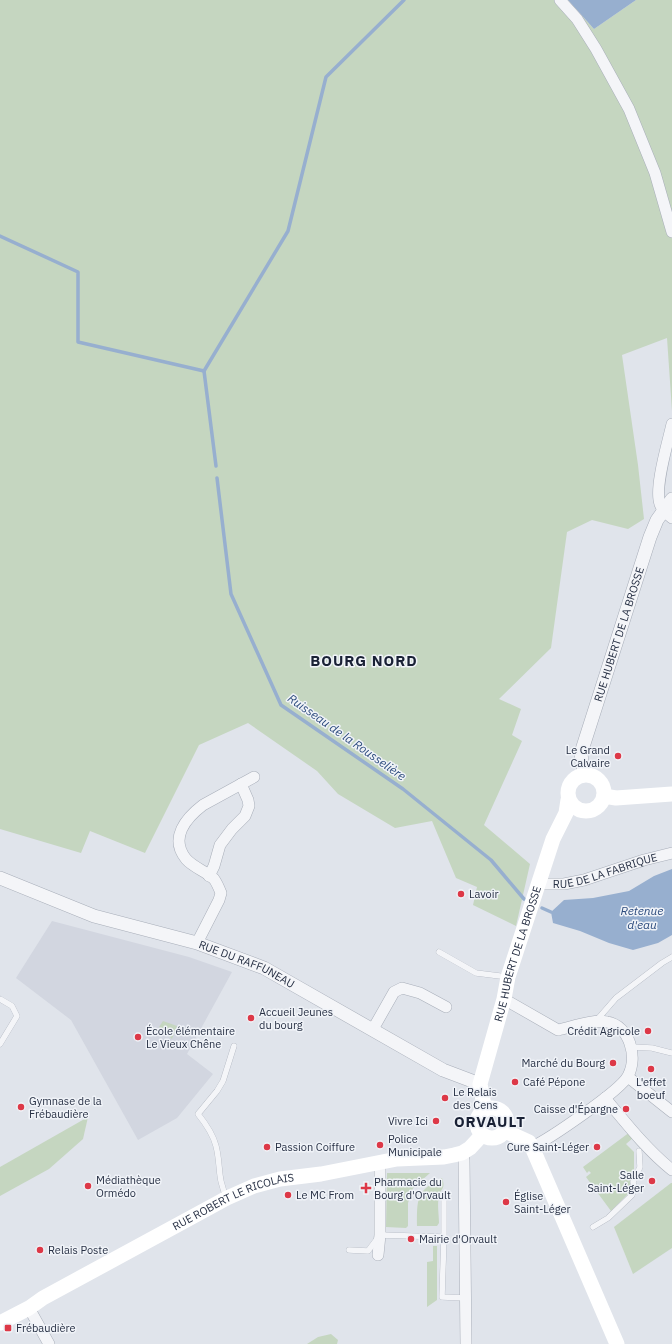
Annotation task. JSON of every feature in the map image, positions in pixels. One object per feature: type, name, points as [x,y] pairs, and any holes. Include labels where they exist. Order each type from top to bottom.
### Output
[{"type":"main road","points":[[585,775],[597,779],[604,790],[604,796],[602,802],[593,810],[582,811],[571,805],[568,800],[567,793],[572,780],[578,776],[585,775]]},
{"type":"main road","points":[[604,796],[616,798],[672,794]]},
{"type":"main road","name":"RUE HUBERT DE LA BROSSE","points":[[480,1084],[504,999],[508,977],[553,839],[566,814],[568,800]]},
{"type":"main road","name":"RUE HUBERT DE LA BROSSE","points":[[561,825],[582,811]]},
{"type":"main road","points":[[480,1084],[484,1110]]},
{"type":"main road","points":[[490,1108],[501,1110],[505,1114],[507,1120],[505,1131],[495,1138],[488,1138],[482,1134],[477,1126],[481,1113],[490,1108]]},
{"type":"main road","points":[[505,1131],[529,1142],[532,1147],[617,1344]]},
{"type":"main road","name":"RUE ROBERT LE RICOLAIS","points":[[0,1323],[29,1308],[42,1298],[227,1198],[254,1186],[280,1179],[321,1174],[398,1159],[444,1157],[462,1153],[470,1148],[482,1134]]},
{"type":"street","points":[[560,0],[577,19],[596,49],[629,109],[655,173],[672,232]]},
{"type":"street","points":[[668,514],[660,504],[658,492],[672,424]]},
{"type":"street","name":"RUE HUBERT DE LA BROSSE","points":[[585,775],[581,753],[592,716],[656,520],[668,514],[672,499]]},
{"type":"street","points":[[197,943],[219,900],[221,893],[214,879],[187,860],[182,851],[180,834],[189,817],[196,810],[254,777]]},
{"type":"street","points":[[210,876],[220,845],[232,829],[245,816],[249,806],[241,784]]},
{"type":"street","name":"RUE DE LA FABRIQUE","points":[[537,890],[584,880],[644,860],[672,853]]},
{"type":"street","name":"RUE DU RAFFUNEAU","points":[[0,878],[94,916],[197,943],[264,968],[444,1070],[480,1084]]},
{"type":"street","points":[[373,1029],[394,992],[402,988],[420,993],[446,1007]]},
{"type":"street","points":[[504,999],[558,1030],[596,1022],[607,1022],[618,1027],[626,1035],[632,1047],[632,1059],[628,1077],[605,1098],[543,1142],[532,1147]]},
{"type":"street","points":[[628,1077],[672,1112]]},
{"type":"street","points":[[605,1098],[636,1134],[672,1170]]},
{"type":"street","points":[[462,1153],[464,1160],[466,1344]]},
{"type":"street","points":[[378,1255],[380,1235],[380,1162]]},
{"type":"street","points":[[29,1308],[49,1344]]},
{"type":"lane","points":[[439,952],[476,973],[508,977]]},
{"type":"lane","points":[[596,1022],[616,998],[672,957]]},
{"type":"lane","points":[[0,999],[12,1006],[16,1016],[0,1044]]},
{"type":"lane","points":[[227,1198],[222,1188],[216,1147],[208,1126],[198,1114],[217,1091],[223,1081],[234,1046]]},
{"type":"lane","points":[[632,1047],[652,1048],[672,1053]]},
{"type":"lane","points":[[593,1227],[608,1218],[632,1196],[634,1187],[633,1182],[640,1168],[639,1151]]},
{"type":"lane","points":[[444,1194],[442,1297],[466,1298]]},
{"type":"lane","points":[[349,1250],[368,1251],[380,1235],[444,1237]]},
{"type":"shaded area","name":"École élémentaire Le Vieux Chêne","points":[[52,921],[189,957],[232,972],[187,1054],[213,1074],[177,1118],[138,1140],[71,1020],[16,978]]},
{"type":"green space","points":[[0,0],[568,0],[594,29],[636,0],[672,0],[672,411],[667,338],[622,355],[638,465],[644,519],[628,529],[592,520],[567,532],[551,648],[499,699],[521,709],[512,735],[522,741],[484,825],[530,864],[516,926],[473,905],[477,887],[456,878],[432,821],[395,828],[338,794],[317,771],[248,723],[199,745],[145,853],[90,831],[81,853],[0,829]]},
{"type":"green space","points":[[163,1021],[177,1026],[172,1039],[159,1027]]},
{"type":"green space","points":[[88,1117],[83,1139],[49,1169],[0,1196],[0,1167]]},
{"type":"green space","points":[[630,1132],[634,1137],[626,1144],[634,1152],[634,1173],[627,1195],[611,1211],[586,1177],[591,1173],[589,1171],[587,1173],[583,1167]]},
{"type":"green space","points":[[387,1173],[430,1173],[413,1188],[408,1203],[408,1226],[406,1228],[386,1227]]},
{"type":"green space","points":[[442,1178],[443,1186],[438,1202],[439,1223],[437,1226],[417,1226],[417,1209],[420,1197],[427,1187],[433,1182]]},
{"type":"green space","points":[[671,1183],[672,1248],[633,1274],[614,1227]]},
{"type":"green space","points":[[433,1246],[437,1246],[437,1300],[427,1307],[427,1262],[433,1261]]},
{"type":"green space","points":[[331,1334],[338,1340],[337,1344],[307,1344],[318,1337]]},
{"type":"water","points":[[568,0],[636,0],[594,29]]},
{"type":"water","name":"Retenue d'eau","points":[[672,869],[672,935],[658,943],[633,950],[553,923],[551,912],[564,900],[593,898],[629,891],[654,876]]},
{"type":"waterway","points":[[216,466],[204,371],[288,231],[326,77],[404,0]]},
{"type":"waterway","name":"Ruisseau de la Rousselière","points":[[0,236],[78,272],[78,342],[204,371]]},
{"type":"waterway","name":"Ruisseau de la Rousselière","points":[[217,478],[231,594],[281,705],[403,789],[491,860],[524,899]]},
{"type":"waterway","points":[[542,908],[551,912]]},
{"type":"place","name":"Le Grand Calvaire","points":[[618,756]]},
{"type":"place","name":"Lavoir","points":[[461,894]]},
{"type":"place","name":"Accueil Jeunes du bourg","points":[[251,1018]]},
{"type":"place","name":"Crédit Agricole","points":[[648,1031]]},
{"type":"place","name":"École élémentaire Le Vieux Chêne","points":[[138,1037]]},
{"type":"place","name":"Marché du Bourg","points":[[613,1063]]},
{"type":"place","name":"L'effet boeuf","points":[[651,1069]]},
{"type":"place","name":"Café Pépone","points":[[515,1082]]},
{"type":"place","name":"Le Relais des Cens","points":[[445,1098]]},
{"type":"place","name":"Gymnase de la Frébaudière","points":[[21,1107]]},
{"type":"place","name":"Caisse d'Épargne","points":[[626,1109]]},
{"type":"place","name":"Vivre Ici","points":[[436,1121]]},
{"type":"place","name":"Police Municipale","points":[[380,1145]]},
{"type":"place","name":"Passion Coiffure","points":[[267,1147]]},
{"type":"place","name":"Cure Saint-Léger","points":[[597,1147]]},
{"type":"place","name":"Salle Saint-Léger","points":[[652,1181]]},
{"type":"place","name":"Médiathèque Ormédo","points":[[88,1186]]},
{"type":"place","name":"Pharmacie du Bourg d'Orvault","points":[[366,1188]]},
{"type":"place","name":"Le MC From","points":[[288,1195]]},
{"type":"place","name":"Église Saint-Léger","points":[[506,1202]]},
{"type":"place","name":"Mairie d'Orvault","points":[[411,1239]]},
{"type":"place","name":"Relais Poste","points":[[40,1250]]},
{"type":"place","name":"Frébaudière","points":[[8,1328]]},
{"type":"district","name":"BOURG NORD","points":[[364,660]]},
{"type":"district","name":"ORVAULT","points":[[490,1121]]}]
